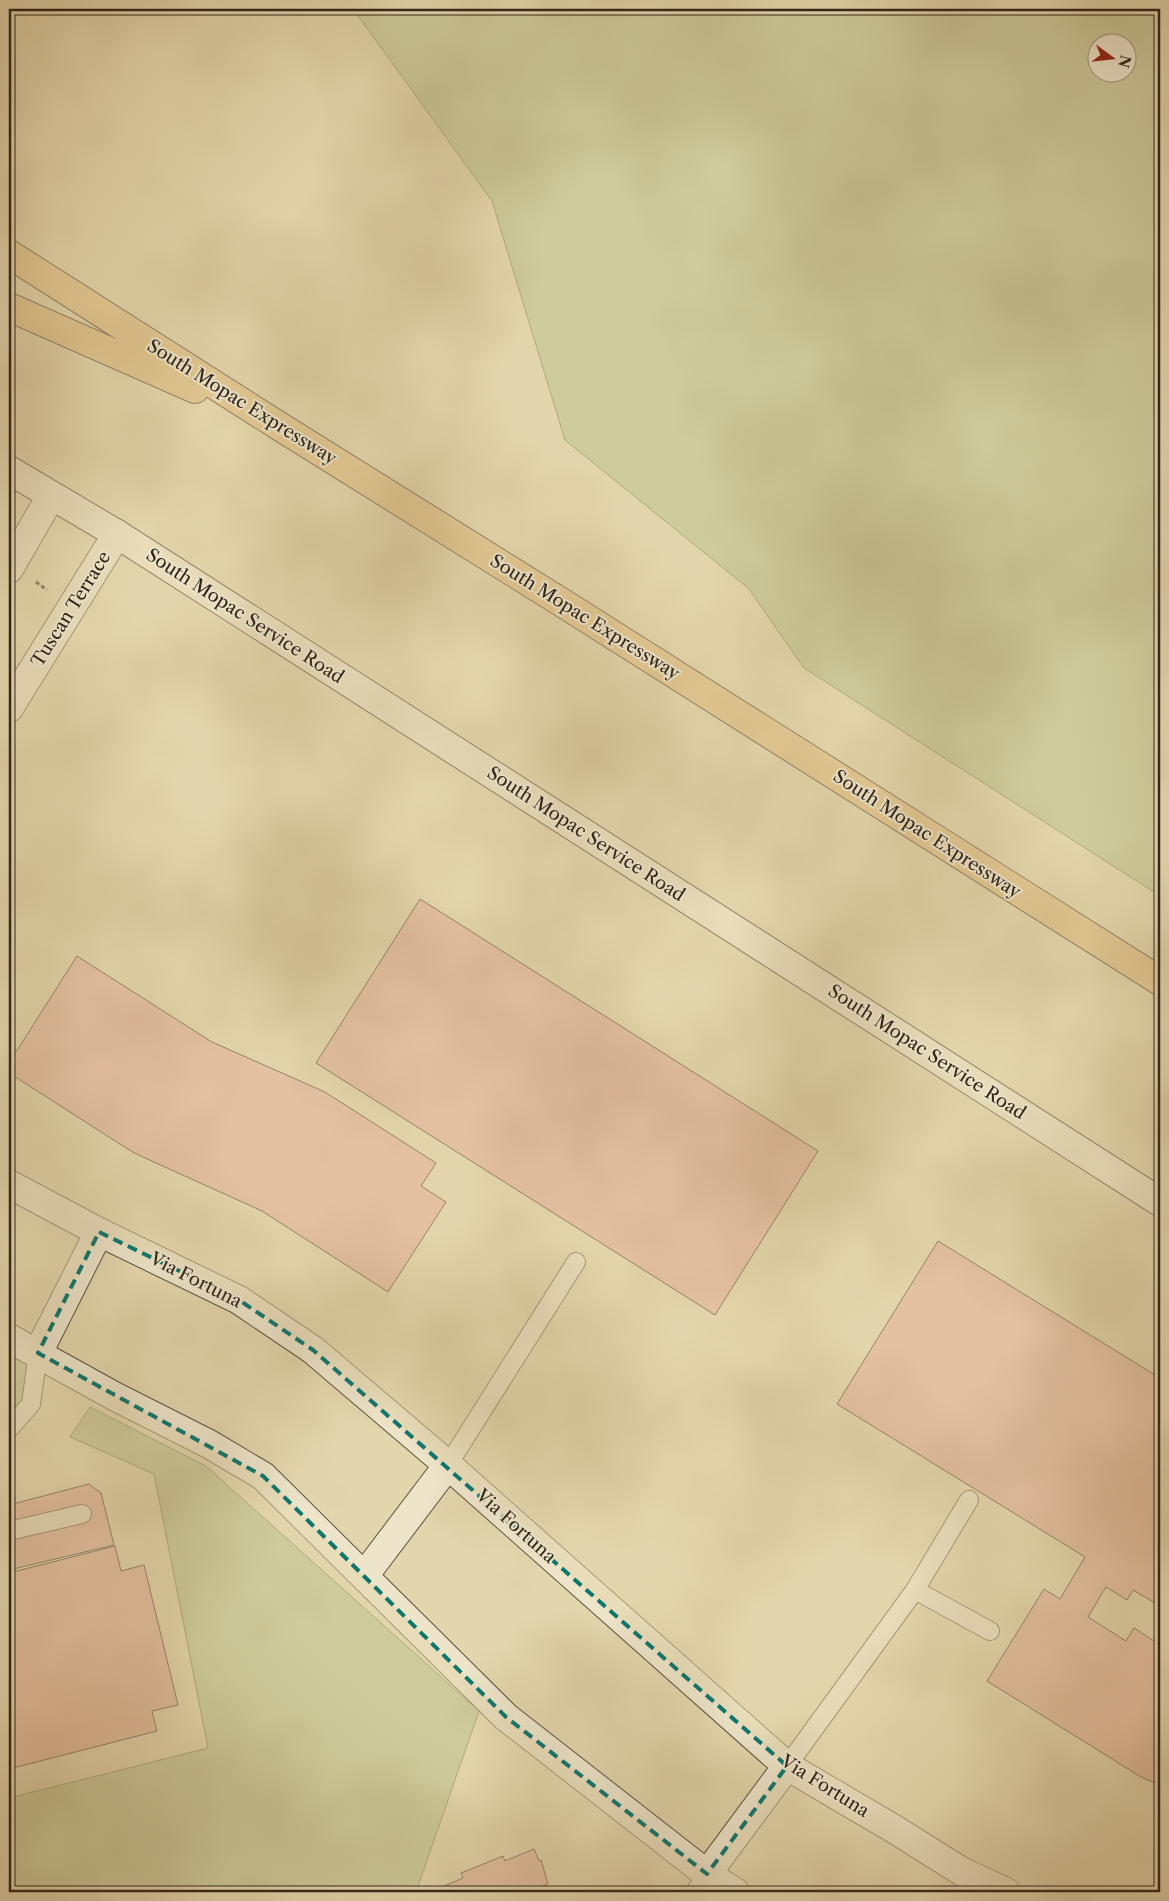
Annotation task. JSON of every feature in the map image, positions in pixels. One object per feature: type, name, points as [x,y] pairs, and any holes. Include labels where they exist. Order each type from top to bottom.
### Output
[{"type":"highway","name":"South Mopac Expressway","points":[[9,254],[279,426],[570,607],[1160,982]]},
{"type":"highway","points":[[9,307],[279,426]]},
{"type":"street","name":"South Mopac Service Road","points":[[9,470],[117,534],[1160,1202]]},
{"type":"street","points":[[9,569],[51,496]]},
{"type":"street","name":"Tuscan Terrace","points":[[9,708],[117,534]]},
{"type":"street","name":"Via Fortuna","points":[[9,1184],[99,1232],[239,1300],[313,1350],[448,1465],[786,1766],[894,1829],[961,1871],[1006,1892]]},
{"type":"street","points":[[38,1353],[99,1232]]},
{"type":"street","points":[[9,1338],[114,1396],[209,1444],[263,1476],[506,1717],[701,1883],[735,1892]]},
{"type":"street","points":[[364,1576],[448,1465]]},
{"type":"street","points":[[701,1883],[786,1766]]},
{"type":"lane","points":[[448,1465],[576,1262]]},
{"type":"lane","points":[[9,1429],[31,1404],[38,1353]]},
{"type":"lane","points":[[786,1766],[915,1590],[970,1500]]},
{"type":"lane","points":[[9,1531],[82,1514]]},
{"type":"lane","points":[[915,1590],[990,1631]]},
{"type":"highlighted area","points":[[99,1232],[239,1300],[313,1350],[787,1766],[707,1874],[506,1717],[263,1476],[38,1353]]},
{"type":"green space","points":[[353,9],[1160,9],[1160,896],[804,668],[748,588],[565,440],[492,201]]},
{"type":"green space","points":[[9,1338],[38,1353],[35,1381],[9,1429]]},
{"type":"green space","points":[[90,1407],[206,1466],[479,1711],[416,1892],[9,1892],[9,1798],[208,1748],[154,1474],[70,1437]]},
{"type":"building","points":[[420,899],[818,1151],[715,1315],[316,1063]]},
{"type":"building","points":[[77,956],[212,1042],[325,1092],[436,1163],[421,1186],[446,1202],[388,1292],[262,1211],[134,1153],[9,1073],[9,1063]]},
{"type":"building","points":[[938,1241],[1160,1378],[1160,1606],[1133,1590],[1127,1600],[1106,1587],[1088,1617],[1126,1641],[1134,1628],[1160,1645],[1160,1785],[1141,1777],[987,1681],[1044,1589],[1060,1599],[1085,1557],[837,1404]]},
{"type":"building","points":[[89,1484],[101,1493],[114,1545],[9,1570],[9,1505]]},
{"type":"building","points":[[115,1546],[121,1571],[144,1565],[178,1705],[152,1711],[157,1731],[9,1769],[9,1573]]},
{"type":"building","points":[[534,1849],[539,1861],[541,1860],[548,1884],[528,1892],[430,1892],[463,1878],[461,1873],[503,1856],[505,1861]]}]
